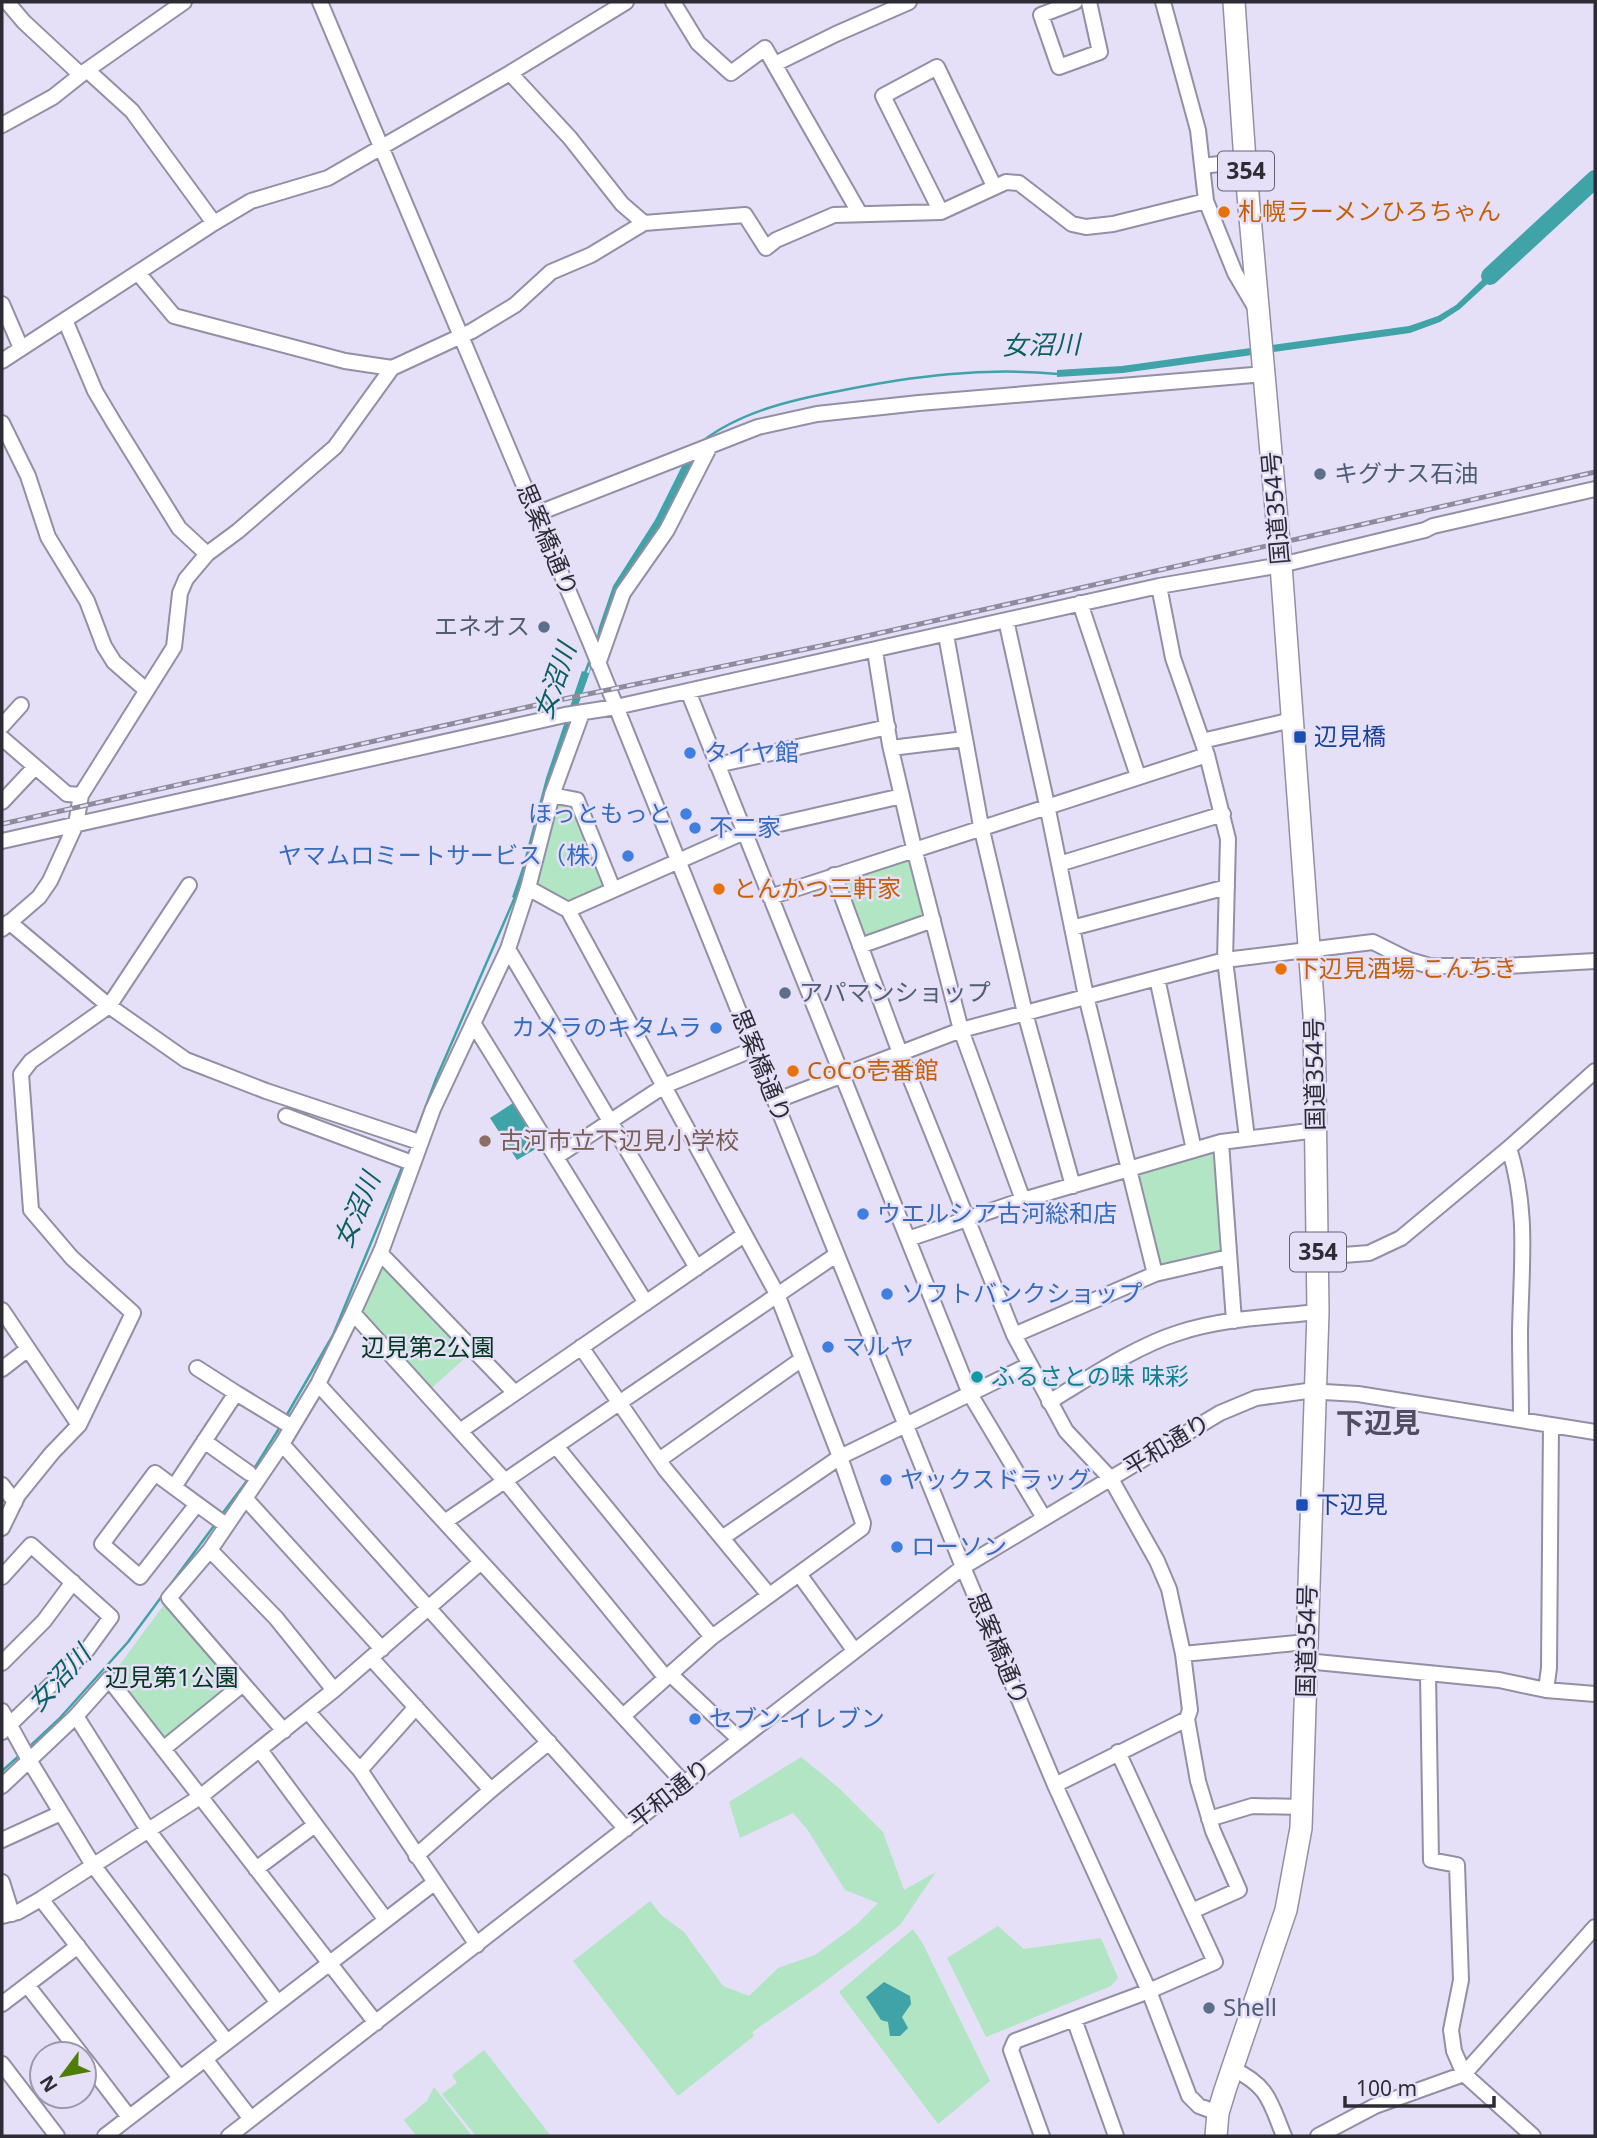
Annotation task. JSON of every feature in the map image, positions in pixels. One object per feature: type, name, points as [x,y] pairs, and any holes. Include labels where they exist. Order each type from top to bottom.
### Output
[{"type":"highway","name":"国道354号","points":[[1216,2136],[1218,2113],[1286,1910],[1298,1852],[1303,1807],[1318,1312],[1314,1014],[1281,565],[1245,161],[1234,2]]},
{"type":"street","points":[[7,2],[24,22],[132,111],[214,223]]},
{"type":"street","points":[[2,125],[53,96],[184,2]]},
{"type":"street","name":"思案橋通り","points":[[320,2],[590,642],[905,1425],[1055,1785],[1149,1991],[1189,2096],[1199,2106],[1218,2113]]},
{"type":"street","points":[[2,361],[251,201],[328,178],[510,73],[626,2]]},
{"type":"street","points":[[673,2],[698,43],[731,73],[765,48],[860,214]]},
{"type":"street","points":[[775,64],[909,2]]},
{"type":"street","points":[[1075,2],[1041,15],[1059,67],[1100,52],[1089,2]]},
{"type":"street","points":[[1163,2],[1198,131],[1206,201],[1235,273],[1253,306],[1260,310]]},
{"type":"street","points":[[942,212],[883,96],[937,67],[994,186]]},
{"type":"street","points":[[510,73],[570,138],[622,204],[644,223]]},
{"type":"street","points":[[1202,166],[1245,161]]},
{"type":"street","points":[[419,1142],[266,1091],[186,1060],[110,1006],[5,925],[40,897],[62,858],[76,824],[81,795],[174,647],[180,593],[186,579],[207,554],[238,531],[335,447],[393,368],[461,336],[514,305],[551,272],[591,255],[644,223],[745,215],[766,248],[776,240],[834,215],[942,212],[1006,182],[1019,183],[1072,224],[1086,227],[1113,224],[1206,201]]},
{"type":"street","points":[[138,273],[174,316],[345,361],[393,368]]},
{"type":"street","points":[[2,304],[21,348]]},
{"type":"street","points":[[65,320],[95,391],[114,423],[179,528],[207,554]]},
{"type":"street","points":[[536,514],[758,427],[817,414],[1264,358]]},
{"type":"street","points":[[2,423],[28,476],[48,537],[87,601],[104,646],[114,662],[146,690]]},
{"type":"street","points":[[597,661],[622,593],[667,530],[705,447]]},
{"type":"street","points":[[2,841],[574,714],[876,651],[1080,603],[1281,565],[1433,526],[1595,489]]},
{"type":"street","points":[[1159,586],[1173,658],[1204,748],[1228,839],[1225,960],[1247,1139]]},
{"type":"street","points":[[1080,603],[1138,776]]},
{"type":"street","points":[[1006,620],[1086,996],[1155,1274]]},
{"type":"street","points":[[946,635],[981,826],[1025,1013],[1073,1186]]},
{"type":"street","points":[[876,651],[891,748],[961,1030],[1023,1200]]},
{"type":"street","points":[[688,691],[970,1394],[1044,1518]]},
{"type":"street","points":[[2,726],[21,705]]},
{"type":"street","points":[[284,1731],[169,1598],[209,1550],[282,1444],[318,1384],[353,1313],[380,1253],[419,1142],[508,949],[528,888],[574,714]]},
{"type":"street","points":[[770,897],[1138,776],[1204,748],[1292,720]]},
{"type":"street","points":[[717,765],[888,727]]},
{"type":"street","points":[[2,738],[66,794],[81,795]]},
{"type":"street","points":[[891,748],[965,740]]},
{"type":"street","points":[[2,802],[35,766]]},
{"type":"street","points":[[552,795],[577,800],[613,889]]},
{"type":"street","points":[[568,910],[744,832],[902,796]]},
{"type":"street","points":[[1059,864],[1223,814]]},
{"type":"street","points":[[834,875],[900,1053],[1014,1335],[1066,1431],[1111,1479],[1157,1561],[1169,1589],[1184,1654],[1190,1710],[1187,1719],[1198,1781],[1209,1819],[1239,1890],[1192,1911]]},
{"type":"street","points":[[2,1528],[15,1502],[52,1453],[79,1425],[132,1313],[72,1258],[31,1210],[21,1073],[31,1061],[110,1006],[189,885]]},
{"type":"street","points":[[1072,928],[1227,887]]},
{"type":"street","points":[[528,888],[568,910],[777,1294],[863,1523],[862,1528],[712,1637],[622,1716]]},
{"type":"street","points":[[860,946],[933,920]]},
{"type":"street","points":[[775,1101],[961,1030],[1225,960],[1373,942],[1409,960],[1430,966],[1506,966],[1595,961]]},
{"type":"street","points":[[508,949],[697,1268]]},
{"type":"street","points":[[1157,978],[1194,1150]]},
{"type":"street","points":[[473,1023],[646,1303]]},
{"type":"street","points":[[556,1157],[664,1086],[754,1049]]},
{"type":"street","points":[[1318,1257],[1369,1253],[1401,1238],[1509,1148],[1595,1071]]},
{"type":"street","points":[[286,1116],[412,1163]]},
{"type":"street","points":[[336,1134],[342,1117]]},
{"type":"street","points":[[908,1239],[1023,1200],[1221,1142],[1317,1130]]},
{"type":"street","points":[[1221,1142],[1234,1321]]},
{"type":"street","points":[[1509,1148],[1519,1186],[1524,1222],[1520,1331],[1521,1419]]},
{"type":"street","points":[[460,1431],[744,1235]]},
{"type":"street","points":[[380,1253],[515,1393]]},
{"type":"street","points":[[446,1521],[836,1255]]},
{"type":"street","points":[[1014,1335],[1155,1274],[1229,1257]]},
{"type":"street","points":[[2,1310],[79,1425]]},
{"type":"street","points":[[1049,1402],[1111,1364],[1176,1333],[1234,1321],[1318,1312]]},
{"type":"street","points":[[353,1313],[505,1481],[668,1676],[740,1740]]},
{"type":"street","points":[[581,1347],[659,1460],[769,1595]]},
{"type":"street","points":[[2,1368],[28,1349]]},
{"type":"street","points":[[659,1460],[802,1359]]},
{"type":"street","points":[[722,1538],[840,1457],[1029,1365]]},
{"type":"street","points":[[197,1368],[292,1427]]},
{"type":"street","points":[[318,1384],[684,1783]]},
{"type":"street","name":"平和通り","points":[[229,2136],[963,1567],[1220,1413],[1256,1398],[1307,1391],[1358,1394],[1595,1432]]},
{"type":"street","points":[[174,1487],[236,1394]]},
{"type":"street","points":[[1546,1689],[1549,1668],[1551,1425]]},
{"type":"street","points":[[204,1441],[249,1473]]},
{"type":"street","points":[[282,1444],[626,1829]]},
{"type":"street","points":[[556,1446],[712,1637]]},
{"type":"street","points":[[197,1504],[140,1577],[102,1544],[155,1472],[226,1525]]},
{"type":"street","points":[[2,1485],[15,1502]]},
{"type":"street","points":[[245,1498],[376,1653],[416,1707],[491,1790]]},
{"type":"street","points":[[2,1577],[31,1545],[111,1617],[87,1650],[6,1729]]},
{"type":"street","points":[[209,1550],[276,1618],[334,1690]]},
{"type":"street","points":[[2,1881],[7,1915],[41,1899],[200,1797],[308,1712],[481,1562]]},
{"type":"street","points":[[799,1574],[854,1650]]},
{"type":"street","points":[[2,1663],[44,1621],[72,1582]]},
{"type":"street","points":[[1184,1654],[1307,1652],[1428,1674],[1499,1679],[1546,1689],[1595,1694]]},
{"type":"street","points":[[1428,1674],[1431,1860],[1457,1865],[1461,1980],[1451,2030],[1454,2051],[1464,2074],[1533,2136]]},
{"type":"street","points":[[2,1786],[76,1716],[109,1679],[376,2023]]},
{"type":"street","points":[[163,1749],[243,1684]]},
{"type":"street","points":[[360,1770],[416,1707]]},
{"type":"street","points":[[2,1711],[6,1729],[29,1760],[93,1865],[227,2042]]},
{"type":"street","points":[[308,1712],[360,1770],[477,1945]]},
{"type":"street","points":[[76,1716],[148,1830],[278,2003]]},
{"type":"street","points":[[1055,1785],[1187,1719]]},
{"type":"street","points":[[416,1856],[549,1742]]},
{"type":"street","points":[[260,1750],[386,1920]]},
{"type":"street","points":[[1042,2136],[1011,2050],[1015,2041],[1149,1991],[1214,1962],[1118,1752]]},
{"type":"street","points":[[1209,1819],[1252,1806],[1303,1807]]},
{"type":"street","points":[[2,1840],[61,1813]]},
{"type":"street","points":[[256,1869],[315,1825]]},
{"type":"street","points":[[105,2136],[434,1884]]},
{"type":"street","points":[[41,1899],[180,2078]]},
{"type":"street","points":[[1318,2136],[1375,2106],[1464,2074],[1595,1927]]},
{"type":"street","points":[[2,2004],[78,1947]]},
{"type":"street","points":[[27,1984],[70,2040]]},
{"type":"street","points":[[1074,2018],[1116,2136]]},
{"type":"street","points":[[205,2059],[251,2119]]},
{"type":"street","points":[[2,2064],[57,2136]]},
{"type":"street","points":[[1233,2069],[1264,2089],[1284,2136]]},
{"type":"street","points":[[98,2076],[130,2117]]},
{"type":"green space","points":[[552,795],[577,800],[613,889],[568,910],[528,888]]},
{"type":"green space","points":[[914,848],[933,920],[860,946],[834,875]]},
{"type":"green space","points":[[1221,1142],[1229,1257],[1155,1274],[1129,1169]]},
{"type":"green space","name":"辺見第2公園","points":[[380,1253],[474,1350],[425,1394],[353,1313]]},
{"type":"green space","name":"辺見第1公園","points":[[169,1598],[243,1684],[163,1749],[109,1679]]},
{"type":"green space","points":[[801,1757],[839,1788],[883,1832],[904,1890],[936,1872],[900,1925],[752,2032],[754,2036],[678,2096],[573,1961],[650,1901],[661,1915],[684,1932],[723,1986],[749,1996],[778,1968],[815,1955],[856,1925],[878,1903],[845,1890],[807,1829],[793,1813],[740,1838],[729,1802]]},
{"type":"green space","points":[[998,1926],[1024,1949],[1101,1938],[1118,1978],[1111,1986],[986,2037],[947,1958]]},
{"type":"green space","points":[[913,1929],[923,1944],[990,2081],[938,2124],[839,1992]]},
{"type":"green space","points":[[484,2050],[551,2136],[476,2136],[442,2094],[457,2083],[452,2075]]},
{"type":"green space","points":[[434,2087],[472,2136],[416,2136],[404,2120],[427,2101]]},
{"type":"shaded area","points":[[1504,259],[1509,264],[1460,309],[1440,322],[1410,333],[1123,373],[1057,377],[1057,370],[1122,366],[1409,326],[1438,316],[1456,305]]},
{"type":"shaded area","points":[[693,444],[699,448],[662,523],[619,589],[552,780],[518,900],[512,897],[546,778],[582,671],[589,673],[599,627],[613,586],[655,520]]},
{"type":"shaded area","points":[[513,1103],[539,1147],[517,1160],[490,1118]]},
{"type":"shaded area","points":[[884,1982],[910,1996],[911,2004],[902,2017],[908,2028],[900,2036],[890,2036],[888,2022],[881,2020],[866,1997]]},
{"type":"waterway","name":"女沼川","points":[[1490,276],[1595,179]]},
{"type":"waterway","name":"女沼川","points":[[700,443],[748,415],[803,399],[867,386],[975,372],[1058,374]]},
{"type":"waterway","name":"女沼川","points":[[585,673],[590,660]]},
{"type":"waterway","name":"女沼川","points":[[415,1135],[436,1079],[515,897]]},
{"type":"waterway","name":"女沼川","points":[[285,1418],[333,1335],[403,1165]]},
{"type":"waterway","name":"女沼川","points":[[252,1472],[280,1427]]},
{"type":"waterway","name":"女沼川","points":[[222,1514],[249,1478]]},
{"type":"waterway","name":"女沼川","points":[[28,1748],[59,1719],[128,1642],[216,1523]]},
{"type":"waterway","name":"女沼川","points":[[2,1771],[20,1755]]},
{"type":"railway","points":[[2,824],[559,700],[840,642],[1595,472]]},
{"type":"place","name":"札幌ラーメンひろちゃん","points":[[1224,212]]},
{"type":"place","name":"キグナス石油","points":[[1320,474]]},
{"type":"place","name":"エネオス","points":[[544,627]]},
{"type":"place","name":"辺見橋","points":[[1300,737]]},
{"type":"place","name":"タイヤ館","points":[[690,753]]},
{"type":"place","name":"ほっともっと","points":[[686,814]]},
{"type":"place","name":"不二家","points":[[695,828]]},
{"type":"place","name":"ヤマムロミートサービス（株）","points":[[628,856]]},
{"type":"place","name":"とんかつ三軒家","points":[[719,889]]},
{"type":"place","name":"下辺見酒場 こんちき","points":[[1281,969]]},
{"type":"place","name":"アパマンショップ","points":[[785,993]]},
{"type":"place","name":"カメラのキタムラ","points":[[716,1028]]},
{"type":"place","name":"CoCo壱番館","points":[[793,1071]]},
{"type":"place","name":"古河市立下辺見小学校","points":[[485,1141]]},
{"type":"place","name":"ウエルシア古河総和店","points":[[863,1214]]},
{"type":"place","name":"ソフトバンクショップ","points":[[887,1294]]},
{"type":"place","name":"マルヤ","points":[[828,1347]]},
{"type":"place","name":"ふるさとの味 味彩","points":[[977,1377]]},
{"type":"place","name":"ヤックスドラッグ","points":[[886,1480]]},
{"type":"place","name":"下辺見","points":[[1302,1505]]},
{"type":"place","name":"ローソン","points":[[897,1547]]},
{"type":"place","name":"セブン-イレブン","points":[[695,1719]]},
{"type":"place","name":"Shell","points":[[1209,2008]]},
{"type":"district","name":"下辺見","points":[[1378,1423]]}]
